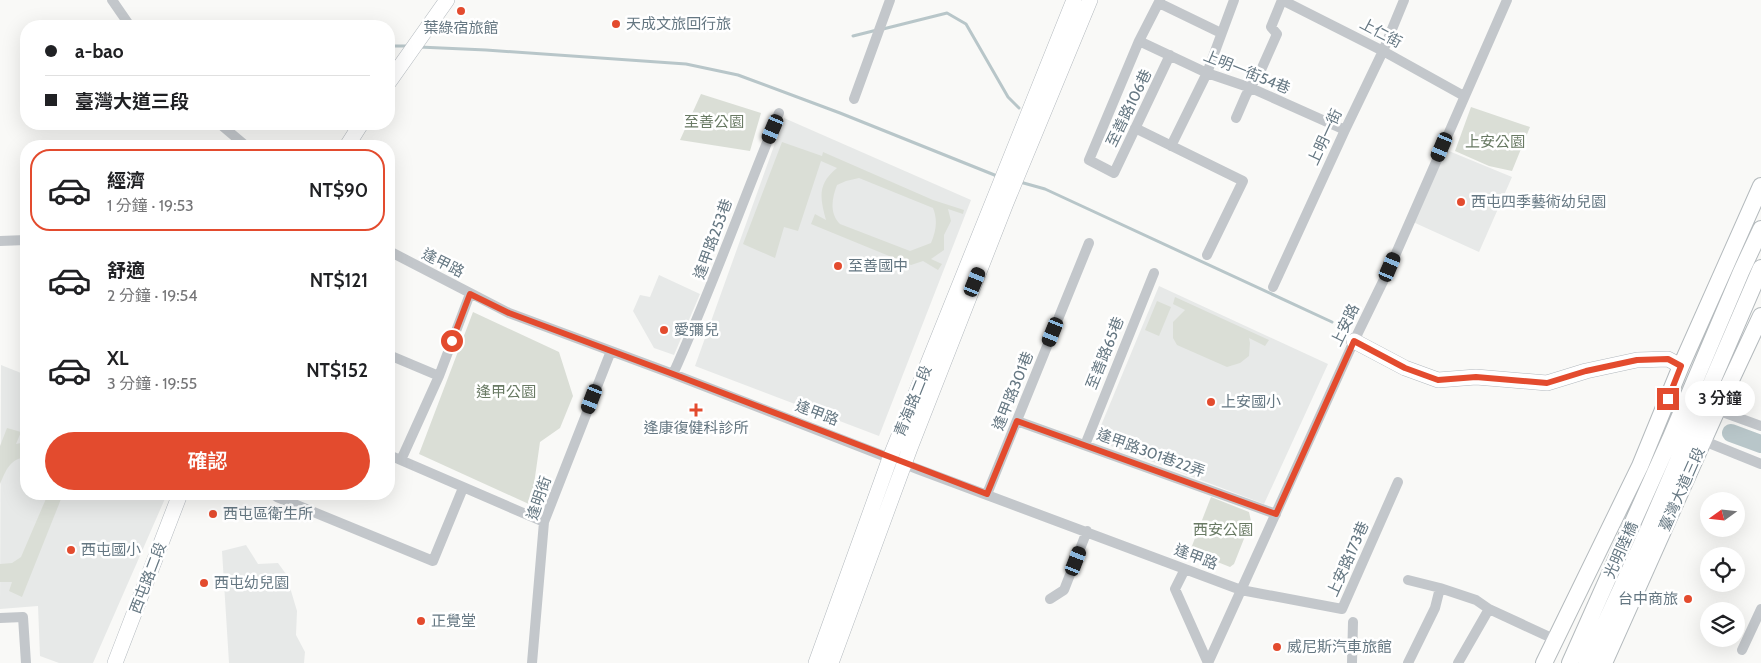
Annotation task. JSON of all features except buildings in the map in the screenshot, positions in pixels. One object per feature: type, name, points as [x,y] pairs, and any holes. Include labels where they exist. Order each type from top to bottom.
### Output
[{"type":"main road","points":[[395,73],[448,0]]},
{"type":"main road","points":[[1016,163],[1074,0]]},
{"type":"main road","points":[[1016,163],[1090,0]]},
{"type":"main road","name":"青海路二段","points":[[816,663],[1016,163]]},
{"type":"main road","name":"臺灣大道三段","points":[[1544,663],[1640,466],[1681,366],[1761,186]]},
{"type":"main road","name":"臺灣大道三段","points":[[1678,441],[1741,272],[1761,229]]},
{"type":"main road","points":[[1725,267],[1741,272],[1760,274]]},
{"type":"main road","name":"臺灣大道三段","points":[[1640,466],[1678,441],[1760,274]]},
{"type":"main road","name":"臺灣大道三段","points":[[1604,663],[1761,316]]},
{"type":"main road","points":[[1354,341],[1405,368],[1438,380],[1476,377],[1547,383],[1586,371],[1637,360],[1668,359],[1681,366]]},
{"type":"main road","name":"光明陸橋","points":[[1570,663],[1678,441]]},
{"type":"main road","name":"光明陸橋","points":[[1587,663],[1678,441]]},
{"type":"main road","name":"青海路二段","points":[[831,663],[897,461]]},
{"type":"main road","name":"西屯路二段","points":[[115,663],[178,500]]},
{"type":"street","points":[[112,0],[126,20]]},
{"type":"street","points":[[854,99],[890,0]]},
{"type":"street","points":[[1171,146],[1207,73],[1234,0]]},
{"type":"street","points":[[1236,118],[1277,34],[1271,28],[1282,0]]},
{"type":"street","name":"上仁街","points":[[1282,0],[1383,51],[1464,96]]},
{"type":"street","name":"上明一街","points":[[1273,287],[1383,51],[1404,0]]},
{"type":"street","name":"上安路","points":[[1208,663],[1354,341],[1390,267],[1507,0]]},
{"type":"street","points":[[1139,41],[1159,2],[1221,32]]},
{"type":"street","name":"上明一街54巷","points":[[1139,41],[1207,73],[1251,88],[1345,130]]},
{"type":"street","name":"至善路106巷","points":[[1139,41],[1089,160],[1114,173],[1170,55]]},
{"type":"street","name":"逢甲路253巷","points":[[673,374],[710,289],[746,191],[779,113]]},
{"type":"street","points":[[1135,128],[1243,182],[1207,255]]},
{"type":"street","points":[[227,130],[239,140]]},
{"type":"street","points":[[0,241],[20,240]]},
{"type":"street","name":"逢甲路301巷","points":[[987,494],[1089,243]]},
{"type":"street","name":"逢甲路","points":[[395,254],[509,313],[1242,590]]},
{"type":"street","name":"至善路65巷","points":[[1085,445],[1154,273]]},
{"type":"street","points":[[401,460],[439,376],[470,294]]},
{"type":"street","name":"逢明街","points":[[532,663],[544,522],[611,351]]},
{"type":"street","points":[[395,358],[439,376]]},
{"type":"street","points":[[1717,410],[1761,426]]},
{"type":"street","name":"逢甲路301巷22弄","points":[[1017,421],[1276,514]]},
{"type":"street","points":[[1704,441],[1761,464]]},
{"type":"street","points":[[395,458],[544,522]]},
{"type":"street","name":"上安路173巷","points":[[1242,590],[1342,609],[1398,482]]},
{"type":"street","points":[[284,500],[433,561],[463,488]]},
{"type":"street","points":[[1050,599],[1064,590],[1087,531]]},
{"type":"street","points":[[1185,568],[1175,589],[1208,663]]},
{"type":"street","points":[[1408,580],[1476,600],[1489,609],[1556,640]]},
{"type":"street","points":[[1408,663],[1435,608],[1440,588]]},
{"type":"street","points":[[1458,663],[1489,609]]},
{"type":"street","points":[[1742,650],[1761,609]]},
{"type":"street","points":[[0,618],[23,617],[26,663]]},
{"type":"street","points":[[1352,663],[1353,622]]},
{"type":"shaded area","name":"至善國中","points":[[784,118],[971,200],[879,436],[695,366]]},
{"type":"shaded area","name":"西屯四季藝術幼兒園","points":[[1444,149],[1512,177],[1479,252],[1413,222]]},
{"type":"shaded area","name":"愛彌兒","points":[[659,275],[700,294],[674,355],[654,348],[633,311],[640,295],[650,297]]},
{"type":"shaded area","name":"上安國小","points":[[1159,286],[1328,364],[1264,504],[1095,440]]},
{"type":"shaded area","name":"西屯國小","points":[[1,365],[20,373],[20,500],[164,500],[93,663],[59,663],[40,656],[38,606],[0,609]]},
{"type":"shaded area","points":[[246,545],[258,564],[278,563],[286,574],[297,611],[296,635],[305,652],[304,663],[229,663],[222,551]]},
{"type":"green space","name":"至善公園","points":[[701,94],[761,113],[750,151],[680,140]]},
{"type":"green space","name":"上安公園","points":[[1471,107],[1530,127],[1512,171],[1489,166],[1455,151]]},
{"type":"green space","points":[[782,142],[822,156],[823,152],[933,200],[964,210],[963,214],[948,209],[951,221],[944,235],[944,250],[931,259],[942,264],[938,270],[923,261],[911,265],[811,224],[815,214],[826,220],[822,205],[823,186],[837,168],[821,161],[798,231],[784,227],[775,258],[743,244]],"holes":[[[859,178],[933,208],[936,226],[931,243],[910,251],[840,224],[834,215],[833,205],[837,185]]]},
{"type":"green space","points":[[1175,297],[1269,340],[1265,346],[1249,338],[1249,356],[1240,363],[1227,367],[1177,345],[1173,338],[1173,322],[1185,310],[1173,304]]},
{"type":"green space","points":[[1157,301],[1171,307],[1159,336],[1145,330]]},
{"type":"green space","name":"逢甲公園","points":[[473,312],[559,352],[573,396],[560,428],[540,442],[531,505],[419,454]]},
{"type":"green space","points":[[7,428],[20,432],[16,444],[20,443],[20,458],[12,463],[0,484],[0,446]]},
{"type":"green space","name":"西安公園","points":[[1211,497],[1249,512],[1251,521],[1234,564],[1230,567],[1190,551]]},
{"type":"green space","points":[[45,500],[61,500],[22,597],[9,591],[12,582],[0,582],[0,564],[12,563],[21,557]]},
{"type":"waterway","points":[[883,29],[947,13],[966,24],[1008,97],[1019,108]]},
{"type":"waterway","points":[[853,36],[877,30]]},
{"type":"waterway","points":[[395,46],[408,46]]},
{"type":"waterway","points":[[419,47],[686,64],[738,75],[840,113],[997,176]]},
{"type":"waterway","points":[[1020,182],[1045,189],[1332,322]]},
{"type":"waterway","points":[[1731,433],[1761,444]]},
{"type":"place","name":"葉綠宿旅館","points":[[461,11]]},
{"type":"place","name":"天成文旅回行旅","points":[[616,24]]},
{"type":"place","name":"西屯四季藝術幼兒園","points":[[1461,202]]},
{"type":"place","name":"至善國中","points":[[838,266]]},
{"type":"place","name":"愛彌兒","points":[[664,330]]},
{"type":"place","name":"上安國小","points":[[1211,402]]},
{"type":"place","name":"逢康復健科診所","points":[[696,410]]},
{"type":"place","name":"西屯區衛生所","points":[[213,514]]},
{"type":"place","name":"西屯國小","points":[[71,550]]},
{"type":"place","name":"西屯幼兒園","points":[[204,583]]},
{"type":"place","name":"台中商旅","points":[[1688,599]]},
{"type":"place","name":"正覺堂","points":[[421,621]]},
{"type":"place","name":"威尼斯汽車旅館","points":[[1277,647]]},
{"type":"route","points":[[452,341],[470,294],[509,313],[987,494],[1017,421],[1276,514],[1354,341],[1405,368],[1438,380],[1476,377],[1547,383],[1586,371],[1637,360],[1668,359],[1681,366],[1668,399]]}]
